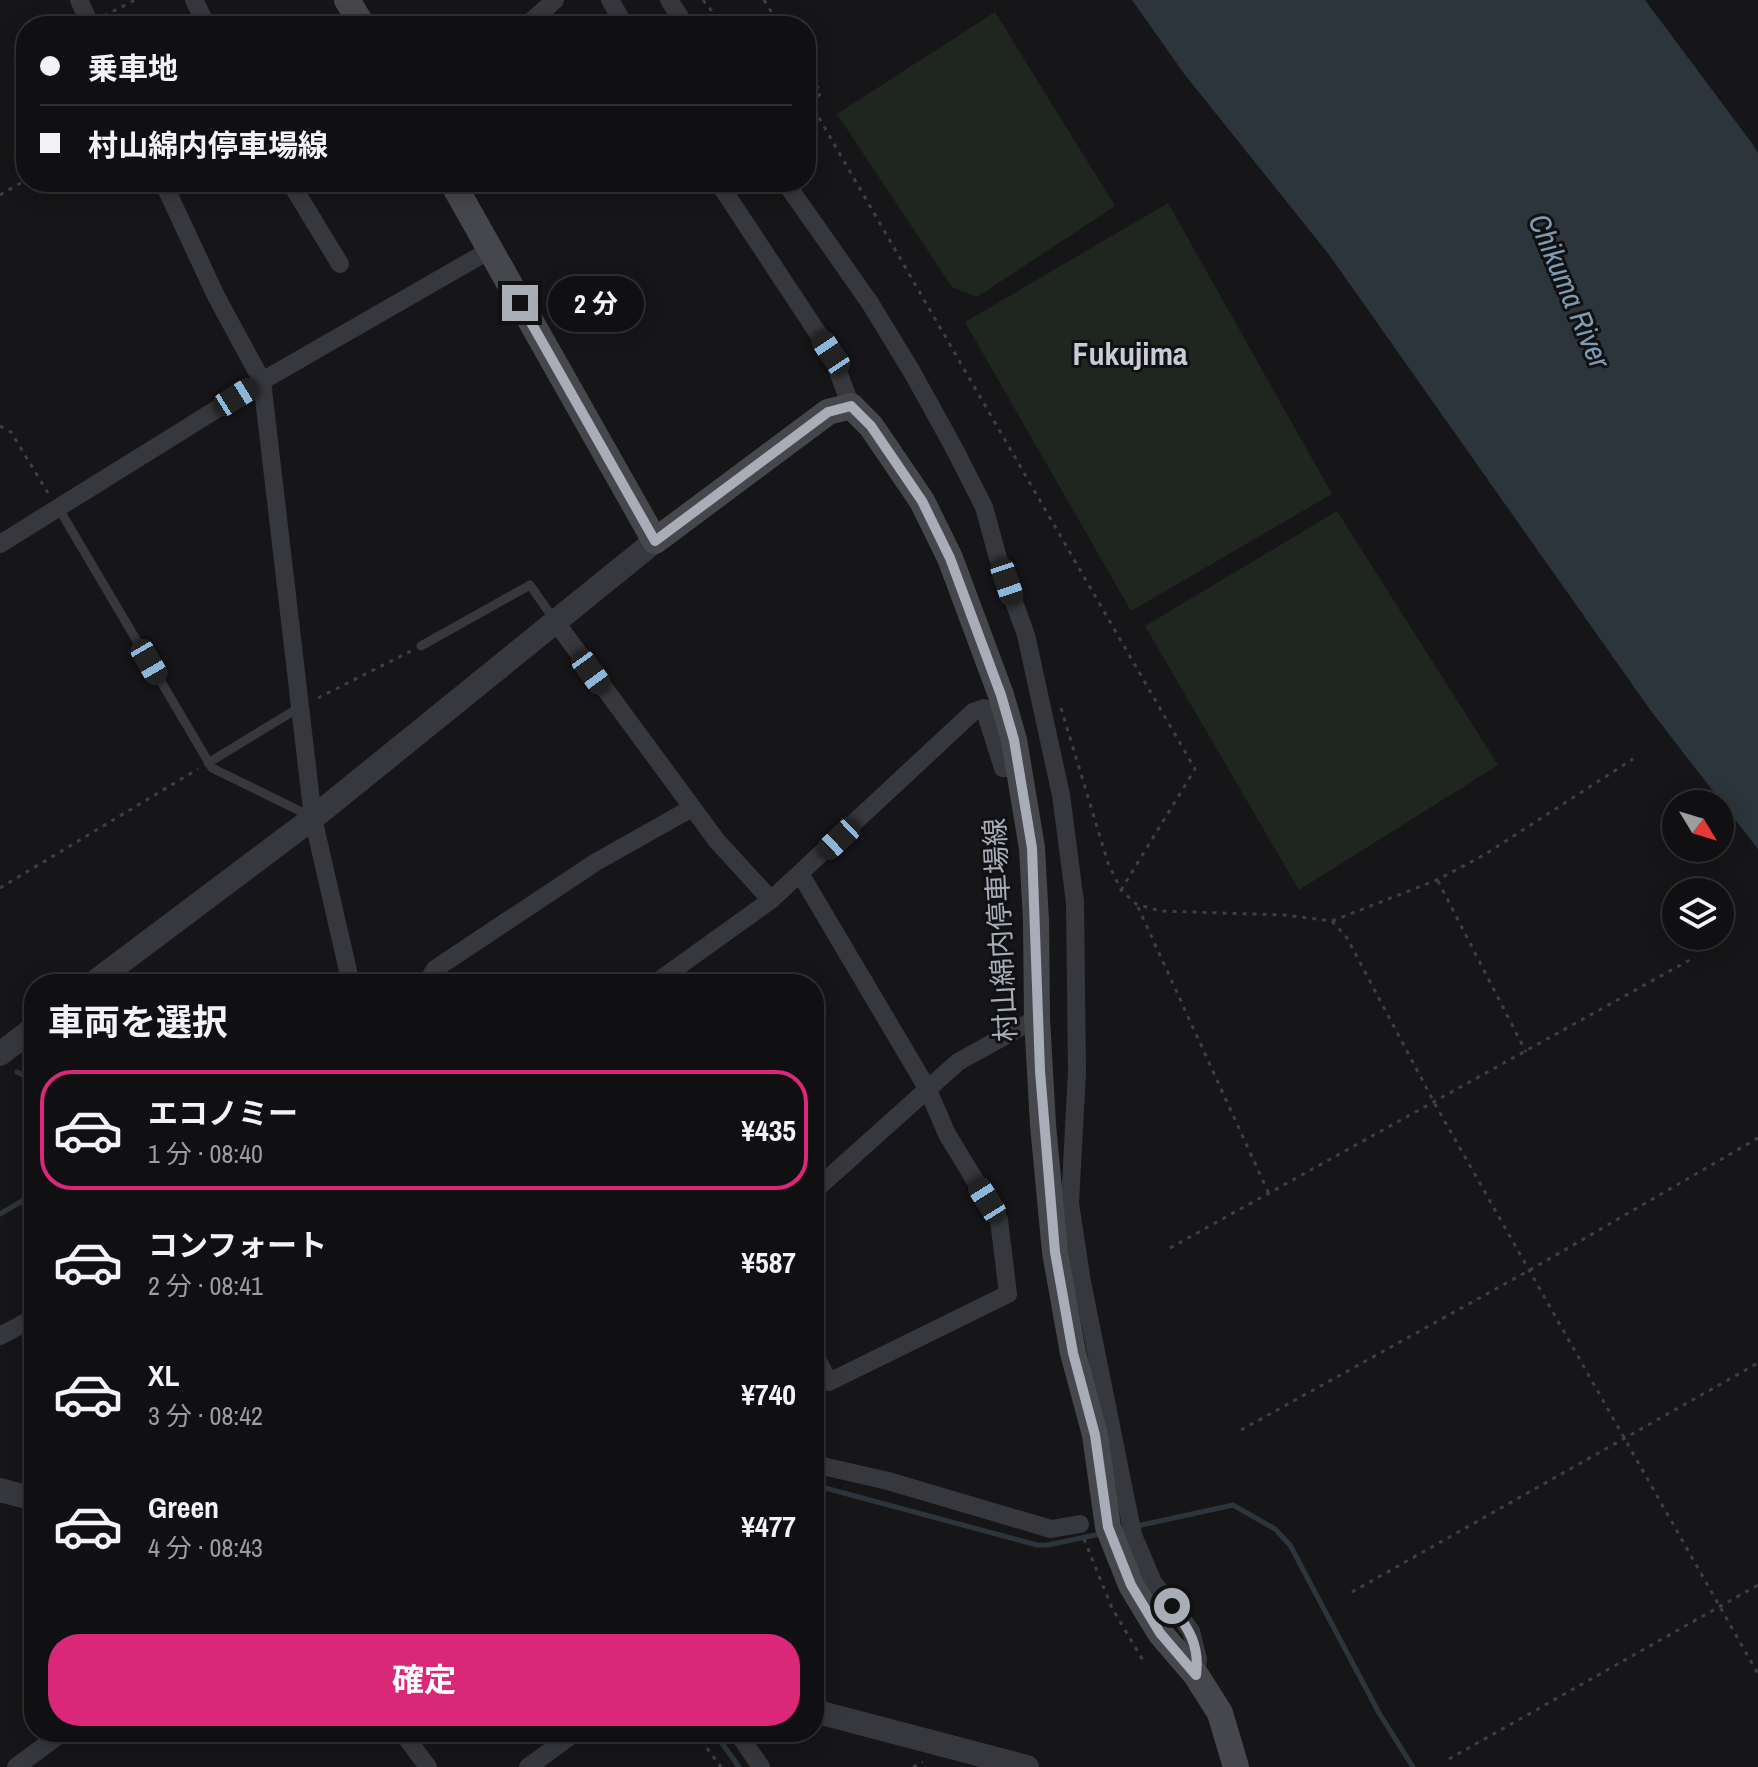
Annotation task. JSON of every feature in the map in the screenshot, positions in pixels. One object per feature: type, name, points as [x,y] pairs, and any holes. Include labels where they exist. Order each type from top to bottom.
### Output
[{"type":"main road","points":[[458,192],[655,541],[828,412],[851,406]]},
{"type":"main road","name":"村山綿内停車場線","points":[[851,406],[862,415],[910,481],[950,558],[1001,695],[1014,740],[1032,848],[1043,1125],[1055,1252],[1073,1353],[1095,1435],[1108,1527],[1131,1585],[1160,1633],[1196,1675],[1220,1713],[1236,1767]]},
{"type":"street","points":[[537,16],[555,0]]},
{"type":"street","points":[[168,192],[216,296],[262,381],[313,818],[349,974]]},
{"type":"street","points":[[296,192],[340,264]]},
{"type":"street","points":[[725,192],[831,353],[851,406]]},
{"type":"street","points":[[792,192],[870,303],[954,448],[984,507],[998,558],[1026,635],[1061,795],[1075,902],[1077,1072],[1070,1203],[1082,1282],[1133,1535],[1153,1582],[1191,1631],[1198,1659],[1196,1675]]},
{"type":"street","points":[[0,544],[262,381],[490,250]]},
{"type":"street","points":[[105,974],[313,818],[655,541]]},
{"type":"street","points":[[555,621],[717,841],[771,900]]},
{"type":"street","points":[[668,974],[801,875],[973,712],[984,708],[1003,768],[1019,768]]},
{"type":"street","points":[[432,974],[435,969],[596,862],[692,808]]},
{"type":"street","points":[[801,875],[927,1088],[947,1134],[999,1220],[1008,1294],[829,1382],[824,1373]]},
{"type":"street","points":[[824,1182],[958,1062],[1037,1018]]},
{"type":"street","points":[[0,1054],[24,1036]]},
{"type":"street","points":[[0,1336],[24,1323]]},
{"type":"street","points":[[824,1466],[888,1481],[1051,1529],[1080,1524]]},
{"type":"street","points":[[0,1490],[24,1496]]},
{"type":"street","points":[[824,1714],[1027,1767]]},
{"type":"street","points":[[16,1767],[50,1742]]},
{"type":"street","points":[[409,1742],[428,1767]]},
{"type":"street","points":[[528,1767],[562,1742]]},
{"type":"street","points":[[744,1742],[761,1767]]},
{"type":"lane","points":[[59,509],[212,768],[313,818]]},
{"type":"lane","points":[[421,646],[530,585],[555,621]]},
{"type":"lane","points":[[208,763],[300,707]]},
{"type":"path","points":[[106,16],[135,0]]},
{"type":"path","points":[[703,0],[716,16]]},
{"type":"path","points":[[816,113],[1195,769],[1121,890]]},
{"type":"path","points":[[0,426],[11,432],[59,509]]},
{"type":"path","points":[[300,707],[421,646]]},
{"type":"path","points":[[1060,705],[1108,863],[1121,890],[1136,904],[1269,1194]]},
{"type":"path","points":[[1136,904],[1160,911],[1284,915],[1332,921],[1437,880],[1484,855],[1633,759]]},
{"type":"path","points":[[0,888],[208,763]]},
{"type":"path","points":[[1437,880],[1526,1052]]},
{"type":"path","points":[[1332,921],[1347,938],[1435,1104],[1758,1674]]},
{"type":"path","points":[[1170,1248],[1435,1104],[1695,957]]},
{"type":"path","points":[[1241,1430],[1530,1270],[1758,1138]]},
{"type":"path","points":[[1352,1592],[1758,1363]]},
{"type":"path","points":[[1080,1524],[1088,1554],[1112,1608],[1144,1662]]},
{"type":"path","points":[[1449,1759],[1758,1585]]},
{"type":"path","points":[[702,1742],[721,1767]]},
{"type":"path","points":[[913,1767],[921,1761],[930,1764]]},
{"type":"shaded area","points":[[995,12],[1115,206],[977,297],[952,287],[837,114]]},
{"type":"shaded area","points":[[1168,203],[1332,494],[1131,611],[965,322]]},
{"type":"shaded area","points":[[1337,511],[1498,765],[1299,890],[1145,626]]},
{"type":"water","name":"Chikuma River","points":[[1132,0],[1645,0],[1751,142],[1758,153],[1758,849],[1734,818],[1734,790],[1712,790],[1651,711],[1330,256],[1185,75]]},
{"type":"waterway","points":[[17,1072],[24,1076]]},
{"type":"waterway","points":[[0,1214],[24,1200]]},
{"type":"waterway","points":[[824,1488],[1037,1545],[1100,1534]]},
{"type":"waterway","points":[[1137,1526],[1233,1505],[1275,1529],[1290,1545],[1379,1713],[1413,1767]]},
{"type":"waterway","points":[[721,1742],[739,1767]]},
{"type":"district","name":"Fukujima","points":[[1130,354]]},
{"type":"route","points":[[520,303],[655,541],[828,412],[851,406],[871,426],[922,501],[950,558],[1001,695],[1014,740],[1032,848],[1043,1125],[1055,1252],[1073,1353],[1095,1435],[1108,1527],[1131,1585],[1160,1633],[1196,1675],[1198,1659],[1191,1631],[1172,1606]]}]
